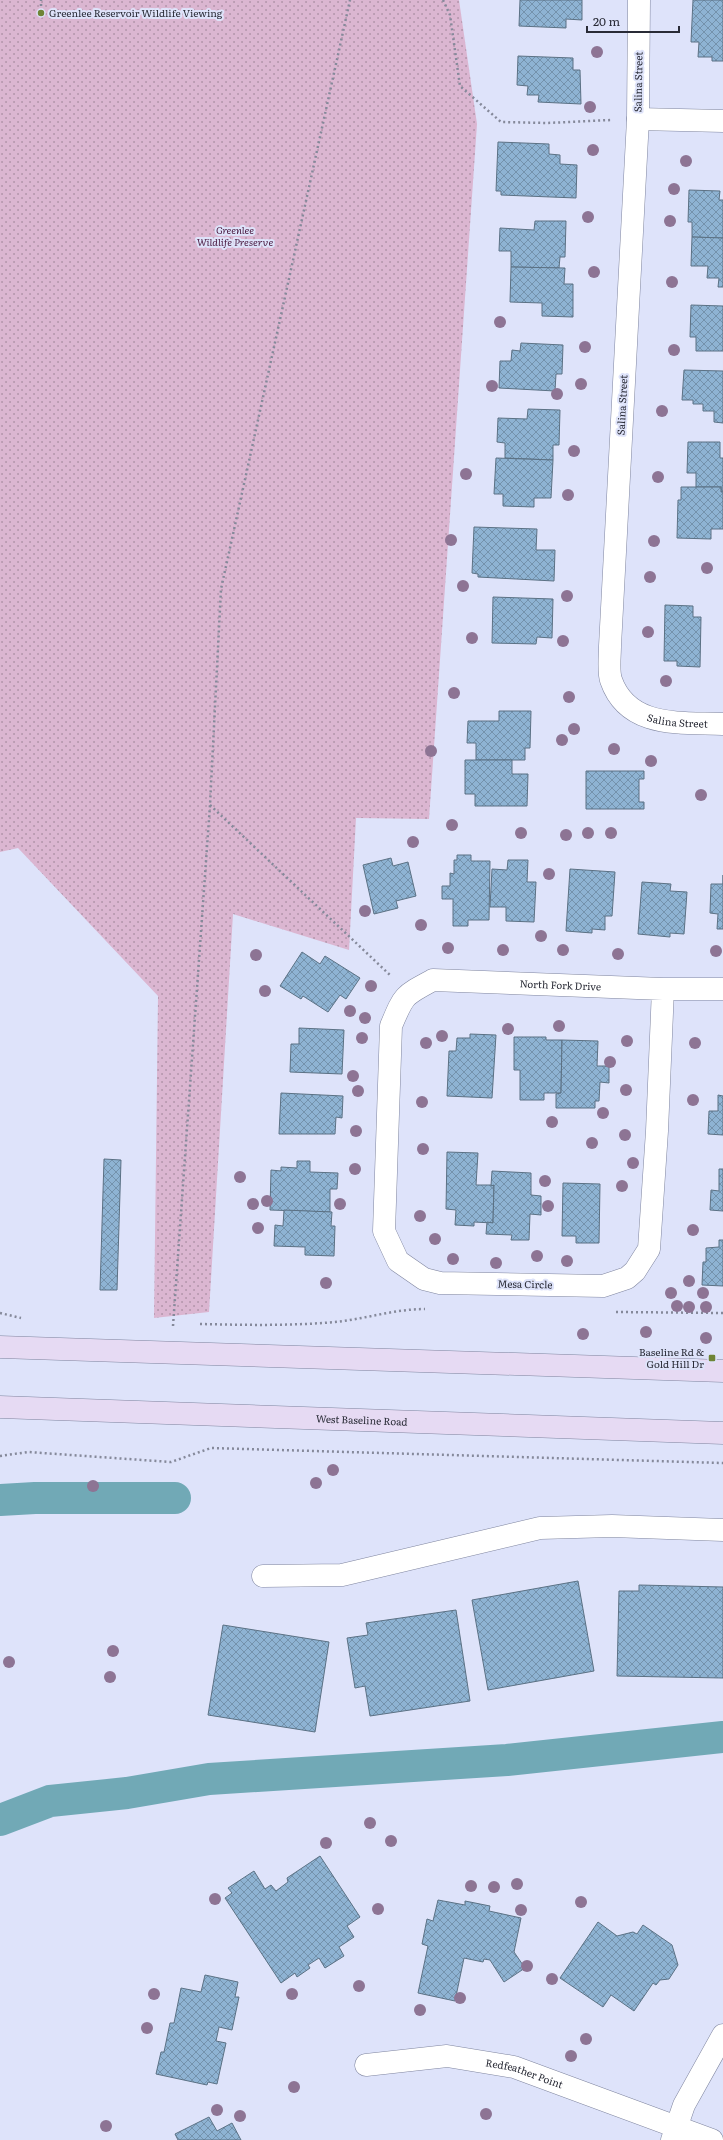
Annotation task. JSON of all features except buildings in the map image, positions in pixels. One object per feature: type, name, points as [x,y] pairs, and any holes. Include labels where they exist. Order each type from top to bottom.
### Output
[{"type":"main road","points":[[0,1347],[723,1371]]},
{"type":"main road","name":"West Baseline Road","points":[[0,1407],[723,1433]]},
{"type":"street","name":"Salina Street","points":[[639,0],[638,119],[610,646],[610,679],[625,705],[653,720],[723,724]]},
{"type":"street","points":[[638,119],[723,121]]},
{"type":"street","name":"North Fork Drive","points":[[406,996],[433,980],[663,989],[723,989]]},
{"type":"street","name":"Mesa Circle","points":[[406,996],[391,1026],[384,1231],[398,1261],[424,1279],[440,1283],[604,1286],[627,1278],[635,1271],[649,1249],[657,1131],[663,989]]},
{"type":"street","points":[[263,1576],[342,1575],[540,1528],[612,1526],[723,1530]]},
{"type":"street","points":[[674,2133],[684,2105],[723,2035]]},
{"type":"street","name":"Redfeather Point","points":[[366,2065],[447,2056],[514,2067],[674,2133],[712,2140]]},
{"type":"path","points":[[41,0],[41,12]]},
{"type":"path","points":[[170,1352],[210,805],[221,589],[350,0]]},
{"type":"path","points":[[443,0],[450,15],[460,86],[501,122],[547,123],[638,119]]},
{"type":"path","points":[[210,805],[406,996]]},
{"type":"path","points":[[196,1324],[273,1326],[336,1322],[409,1309],[432,1309]]},
{"type":"path","points":[[610,1312],[723,1313]]},
{"type":"path","points":[[0,1313],[26,1318]]},
{"type":"path","points":[[166,1323],[180,1324]]},
{"type":"path","points":[[0,1456],[28,1452],[171,1462],[211,1448],[723,1462]]},
{"type":"green space","name":"Greenlee Wildlife Preserve","points":[[0,0],[459,0],[477,124],[429,819],[356,818],[349,950],[233,914],[209,1312],[154,1318],[158,996],[18,848],[0,852]]},
{"type":"waterway","points":[[0,1500],[35,1498],[175,1498]]},
{"type":"waterway","points":[[0,1820],[50,1801],[127,1793],[209,1779],[507,1760],[723,1737]]},
{"type":"place","name":"Greenlee Reservoir Wildlife Viewing","points":[[41,13]]},
{"type":"place","name":"Baseline Rd & Gold Hill Dr","points":[[712,1358]]}]
